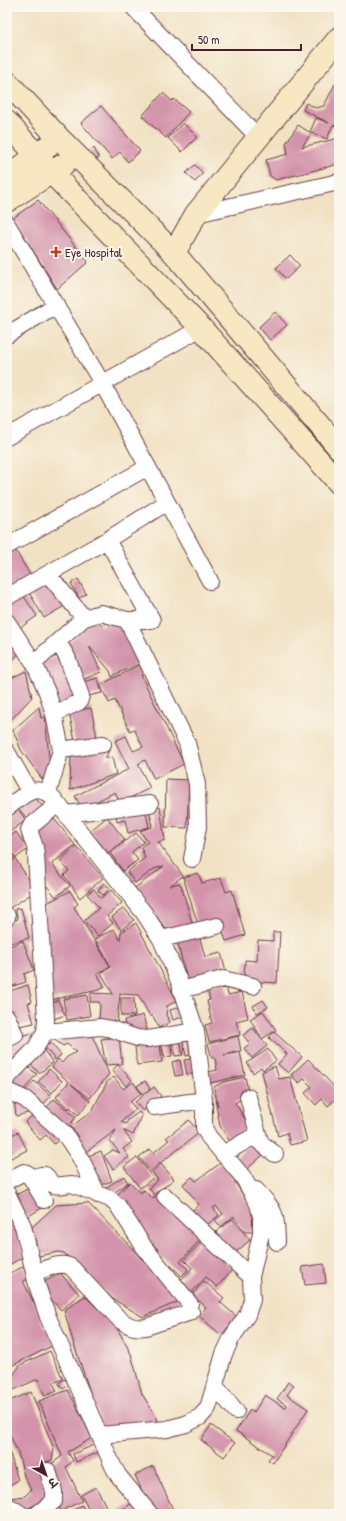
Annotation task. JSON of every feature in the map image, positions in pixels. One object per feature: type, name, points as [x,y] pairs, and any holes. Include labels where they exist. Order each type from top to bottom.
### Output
[{"type":"main road","points":[[174,253],[196,214],[339,38]]},
{"type":"main road","points":[[7,82],[59,138],[174,253],[339,448]]},
{"type":"main road","points":[[7,122],[52,173],[201,328],[339,483]]},
{"type":"main road","points":[[7,178],[59,138]]},
{"type":"main road","points":[[7,201],[52,173],[77,155]]},
{"type":"street","points":[[132,7],[258,137]]},
{"type":"street","points":[[196,214],[339,182]]},
{"type":"street","points":[[323,185],[339,191]]},
{"type":"street","points":[[7,224],[102,383],[210,582]]},
{"type":"street","points":[[7,335],[56,305]]},
{"type":"street","points":[[7,437],[201,328]]},
{"type":"street","points":[[7,546],[148,467]]},
{"type":"street","points":[[7,597],[107,540],[166,503]]},
{"type":"street","points":[[34,663],[84,618],[101,613],[127,620],[152,620],[107,540]]},
{"type":"street","points":[[48,574],[84,618]]},
{"type":"street","points":[[127,620],[187,743],[197,784],[198,827],[192,859]]},
{"type":"street","points":[[7,622],[34,663],[47,692],[54,714],[62,750],[57,803]]},
{"type":"street","points":[[54,714],[79,702],[81,696],[67,657],[58,642]]},
{"type":"street","points":[[62,750],[103,744]]},
{"type":"street","points":[[7,752],[29,791]]},
{"type":"street","points":[[7,808],[29,791],[40,790],[57,803],[144,913],[161,939],[182,990],[196,1031],[204,1100],[204,1128],[209,1137],[223,1154],[274,1211],[276,1218],[277,1242]]},
{"type":"street","points":[[7,1078],[36,1049],[45,1032],[46,1019],[36,855],[29,830],[31,826],[57,803],[150,804]]},
{"type":"street","points":[[161,939],[216,926]]},
{"type":"street","points":[[182,990],[223,979],[253,986]]},
{"type":"street","points":[[7,1017],[15,1035],[7,1039]]},
{"type":"street","points":[[45,1032],[101,1027],[137,1038],[148,1039],[196,1031]]},
{"type":"street","points":[[7,1092],[25,1099],[64,1133],[80,1157],[98,1195]]},
{"type":"street","points":[[248,1098],[260,1141]]},
{"type":"street","points":[[154,1107],[204,1100]]},
{"type":"street","points":[[223,1154],[251,1138],[255,1138],[260,1141],[275,1154]]},
{"type":"street","points":[[7,1181],[24,1172],[27,1173],[44,1200]]},
{"type":"street","points":[[31,1178],[45,1175],[53,1184],[57,1186],[72,1184],[110,1199],[118,1206],[144,1246],[190,1308],[146,1327],[138,1328],[130,1326],[120,1320],[68,1265],[62,1264],[34,1273]]},
{"type":"street","points":[[100,1434],[160,1430],[186,1424],[200,1417],[208,1408],[224,1354],[231,1339],[247,1315],[252,1300],[252,1277],[261,1234],[261,1216],[258,1204],[243,1177]]},
{"type":"street","points":[[7,1192],[23,1226],[34,1273],[48,1317],[118,1475],[150,1514]]},
{"type":"street","points":[[165,1196],[252,1277]]},
{"type":"street","points":[[215,1386],[236,1411]]},
{"type":"street","points":[[37,1514],[54,1501],[54,1491],[48,1471]]},
{"type":"street","points":[[7,1505],[21,1514]]},
{"type":"building","points":[[335,84],[339,86],[339,127],[333,125],[327,139],[310,132],[316,118],[329,123],[303,110],[306,103],[316,108],[324,106]]},
{"type":"building","points":[[163,93],[172,101],[174,99],[189,112],[166,138],[142,116]]},
{"type":"building","points":[[101,106],[140,151],[128,162],[120,152],[112,159],[81,123]]},
{"type":"building","points":[[183,123],[197,137],[182,152],[168,138]]},
{"type":"building","points":[[298,125],[311,133],[302,147],[339,138],[339,164],[276,180],[270,176],[266,160],[288,154],[286,143]]},
{"type":"building","points":[[94,148],[99,158],[93,161],[88,152]]},
{"type":"building","points":[[195,165],[203,173],[195,182],[186,173]]},
{"type":"building","points":[[38,200],[88,262],[57,289],[13,218]]},
{"type":"building","points":[[290,255],[300,266],[286,279],[276,268]]},
{"type":"building","points":[[275,312],[287,325],[270,340],[259,327]]},
{"type":"building","points":[[14,548],[31,576],[7,591],[7,552]]},
{"type":"building","points":[[49,577],[66,605],[44,618],[27,589]]},
{"type":"building","points":[[78,579],[86,594],[79,598],[71,583]]},
{"type":"building","points":[[23,595],[37,616],[17,630],[7,615],[7,606]]},
{"type":"building","points":[[96,619],[102,626],[104,624],[121,620],[141,663],[112,677],[110,671],[89,646],[101,672],[82,680],[68,644],[91,621]]},
{"type":"building","points":[[7,636],[19,653],[7,667]]},
{"type":"building","points":[[62,654],[77,699],[57,706],[41,662]]},
{"type":"building","points":[[140,665],[144,674],[141,675],[184,764],[154,779],[145,760],[138,764],[150,788],[120,803],[115,792],[82,809],[75,796],[129,769],[115,741],[126,736],[133,751],[143,747],[134,729],[130,731],[115,700],[109,703],[100,685]]},
{"type":"building","points":[[26,671],[32,697],[7,724],[7,680]]},
{"type":"building","points":[[98,678],[102,693],[88,696],[83,682]]},
{"type":"building","points":[[39,707],[41,718],[45,717],[51,776],[42,779],[21,750],[13,730]]},
{"type":"building","points":[[91,708],[98,742],[76,746],[69,712]]},
{"type":"building","points":[[109,750],[105,759],[112,757],[116,774],[70,790],[71,753]]},
{"type":"building","points":[[166,779],[189,780],[187,828],[165,827]]},
{"type":"building","points":[[32,794],[43,807],[29,820],[17,807]]},
{"type":"building","points":[[15,805],[26,820],[7,834],[7,811]]},
{"type":"building","points":[[160,807],[165,840],[158,842],[183,876],[169,886],[179,883],[181,885],[193,926],[169,933],[135,888],[164,866],[154,869],[135,883],[127,872],[145,858],[141,847],[148,842],[140,831],[152,827],[149,809]]},
{"type":"building","points":[[145,808],[149,827],[128,833],[125,820],[117,822],[116,815]]},
{"type":"building","points":[[51,815],[75,845],[52,864],[70,886],[56,897],[46,885],[45,886],[32,832]]},
{"type":"building","points":[[107,817],[125,840],[108,853],[90,831]]},
{"type":"building","points":[[16,832],[28,849],[16,858],[7,845],[7,839]]},
{"type":"building","points":[[136,833],[144,842],[132,852],[138,860],[123,871],[110,853]]},
{"type":"building","points":[[76,846],[103,878],[80,898],[64,875],[69,871],[60,861]]},
{"type":"building","points":[[7,848],[14,857],[7,862]]},
{"type":"building","points":[[15,858],[36,891],[8,909],[7,884],[9,883],[7,878],[7,868]]},
{"type":"building","points":[[198,873],[202,883],[221,878],[226,892],[232,890],[245,935],[226,941],[220,922],[199,928],[183,877]]},
{"type":"building","points":[[104,883],[110,888],[103,895],[98,891]]},
{"type":"building","points":[[94,889],[101,898],[111,890],[122,903],[107,916],[113,923],[98,936],[84,921],[99,908],[87,894]]},
{"type":"building","points":[[70,891],[78,904],[74,907],[110,966],[97,974],[105,987],[99,990],[50,1000],[43,905]]},
{"type":"building","points":[[21,908],[29,938],[7,944],[7,922],[18,919],[15,909]]},
{"type":"building","points":[[124,908],[134,920],[121,930],[112,917]]},
{"type":"building","points":[[136,923],[177,1001],[167,1006],[166,1015],[170,1022],[159,1028],[153,1016],[150,1016],[138,995],[120,994],[117,1022],[99,1021],[99,1002],[90,1002],[91,993],[113,994],[101,973],[111,967],[95,939],[114,929],[120,940],[121,932]]},
{"type":"building","points":[[273,932],[280,932],[277,983],[244,981],[245,960],[257,961],[258,940],[273,941]]},
{"type":"building","points":[[199,935],[205,957],[221,953],[227,976],[188,983],[177,941]]},
{"type":"building","points":[[23,941],[34,970],[24,974],[26,982],[7,988],[7,947]]},
{"type":"building","points":[[225,982],[228,995],[242,992],[248,1018],[236,1021],[240,1035],[209,1042],[205,1025],[212,1023],[207,1001],[210,1000],[207,987]]},
{"type":"building","points":[[28,985],[32,1002],[28,1003],[34,1023],[14,1027],[7,1011],[7,992]]},
{"type":"building","points":[[87,995],[90,1016],[67,1020],[63,999]]},
{"type":"building","points":[[121,998],[134,998],[135,1016],[121,1016]]},
{"type":"building","points":[[58,1000],[65,1015],[51,1020],[48,1005]]},
{"type":"building","points":[[263,1000],[268,1007],[257,1013],[253,1006]]},
{"type":"building","points":[[180,1007],[183,1017],[173,1020],[170,1010]]},
{"type":"building","points":[[263,1011],[276,1030],[262,1039],[250,1019]]},
{"type":"building","points":[[143,1015],[147,1030],[127,1035],[124,1020]]},
{"type":"building","points":[[253,1028],[267,1046],[252,1058],[244,1048],[250,1044],[243,1035]]},
{"type":"building","points":[[90,1031],[109,1074],[90,1098],[71,1084],[90,1101],[78,1115],[56,1097],[69,1082],[52,1067],[58,1059],[62,1063],[67,1057],[77,1052],[67,1044],[63,1046],[52,1038]]},
{"type":"building","points":[[274,1032],[302,1057],[288,1073],[278,1064],[287,1054],[269,1038]]},
{"type":"building","points":[[34,1033],[33,1045],[7,1070],[7,1044],[19,1036]]},
{"type":"building","points":[[238,1036],[241,1051],[224,1055],[240,1052],[245,1075],[210,1083],[208,1072],[217,1070],[215,1058],[212,1058],[208,1044]]},
{"type":"building","points":[[119,1037],[122,1064],[106,1065],[101,1039]]},
{"type":"building","points":[[192,1039],[194,1054],[186,1056],[183,1041]]},
{"type":"building","points":[[180,1040],[183,1055],[175,1056],[172,1042]]},
{"type":"building","points":[[170,1041],[172,1056],[164,1057],[161,1043]]},
{"type":"building","points":[[51,1043],[61,1055],[55,1060],[45,1047]]},
{"type":"building","points":[[160,1043],[162,1062],[137,1065],[135,1046]]},
{"type":"building","points":[[41,1046],[53,1063],[39,1073],[28,1061]]},
{"type":"building","points":[[268,1049],[276,1061],[263,1070],[261,1067],[253,1073],[247,1063]]},
{"type":"building","points":[[193,1059],[195,1073],[187,1075],[184,1060]]},
{"type":"building","points":[[308,1059],[339,1092],[339,1096],[328,1106],[322,1099],[316,1105],[305,1093],[312,1087],[304,1079],[299,1083],[291,1075]]},
{"type":"building","points":[[180,1060],[183,1075],[175,1076],[172,1062]]},
{"type":"building","points":[[23,1064],[37,1074],[20,1094],[7,1087]]},
{"type":"building","points":[[118,1065],[132,1080],[126,1086],[112,1070]]},
{"type":"building","points":[[275,1066],[279,1079],[290,1077],[307,1141],[290,1145],[287,1133],[278,1136],[262,1072]]},
{"type":"building","points":[[49,1069],[62,1081],[52,1093],[38,1082]]},
{"type":"building","points":[[114,1077],[123,1089],[133,1082],[141,1093],[130,1102],[136,1109],[121,1122],[126,1124],[128,1120],[139,1112],[142,1116],[133,1135],[123,1130],[132,1142],[123,1149],[129,1157],[113,1169],[104,1156],[113,1150],[120,1153],[110,1141],[116,1130],[82,1155],[74,1145],[78,1137],[71,1127],[92,1111],[107,1082]]},
{"type":"building","points":[[245,1077],[249,1094],[235,1103],[254,1133],[233,1146],[220,1126],[214,1087],[223,1082]]},
{"type":"building","points":[[34,1081],[51,1096],[40,1108],[23,1093]]},
{"type":"building","points":[[145,1081],[150,1089],[142,1094],[137,1086]]},
{"type":"building","points":[[154,1087],[161,1096],[143,1111],[135,1102]]},
{"type":"building","points":[[54,1099],[76,1117],[66,1130],[43,1112]]},
{"type":"building","points":[[14,1100],[28,1102],[28,1113],[16,1116]]},
{"type":"building","points":[[37,1112],[60,1139],[54,1144],[46,1135],[40,1140],[25,1122]]},
{"type":"building","points":[[189,1120],[199,1133],[150,1171],[139,1157],[150,1149],[153,1153],[169,1140],[166,1138]]},
{"type":"building","points":[[18,1132],[27,1150],[7,1160],[7,1137]]},
{"type":"building","points":[[252,1143],[263,1155],[245,1171],[235,1159]]},
{"type":"building","points":[[101,1151],[112,1181],[98,1186],[88,1156]]},
{"type":"building","points":[[137,1157],[153,1178],[140,1188],[124,1167]]},
{"type":"building","points":[[222,1162],[257,1217],[253,1232],[245,1232],[234,1216],[221,1227],[215,1220],[223,1214],[216,1206],[213,1208],[219,1215],[203,1228],[190,1212],[199,1205],[183,1184],[192,1177],[196,1181]]},
{"type":"building","points":[[161,1164],[174,1179],[154,1195],[149,1188],[158,1180],[152,1172]]},
{"type":"building","points":[[124,1176],[128,1183],[110,1195],[105,1188]]},
{"type":"building","points":[[130,1182],[141,1193],[144,1190],[153,1199],[159,1192],[205,1234],[180,1262],[188,1269],[182,1276],[157,1253],[159,1250],[134,1227],[138,1222],[113,1199]]},
{"type":"building","points":[[31,1187],[42,1208],[25,1218],[14,1196]]},
{"type":"building","points":[[88,1203],[182,1300],[143,1317],[113,1299],[64,1253],[58,1252],[39,1256],[32,1227],[56,1205]]},
{"type":"building","points":[[7,1209],[25,1256],[7,1266]]},
{"type":"building","points":[[232,1219],[250,1240],[234,1254],[216,1232]]},
{"type":"building","points":[[203,1240],[233,1269],[217,1287],[206,1277],[191,1293],[179,1282],[192,1268],[184,1260]]},
{"type":"building","points":[[324,1264],[326,1283],[305,1285],[302,1267]]},
{"type":"building","points":[[23,1267],[29,1279],[23,1281],[54,1345],[7,1368],[7,1274]]},
{"type":"building","points":[[60,1273],[79,1294],[61,1310],[46,1294],[41,1284]]},
{"type":"building","points":[[204,1281],[224,1298],[220,1302],[237,1317],[221,1335],[199,1316],[206,1307],[192,1295]]},
{"type":"building","points":[[85,1296],[117,1328],[131,1354],[142,1394],[158,1420],[155,1427],[104,1430],[72,1338],[64,1310]]},
{"type":"building","points":[[50,1351],[63,1379],[53,1383],[57,1391],[45,1396],[38,1379],[7,1393],[7,1379],[12,1377],[20,1365]]},
{"type":"building","points":[[65,1379],[69,1385],[63,1389],[59,1383]]},
{"type":"building","points":[[288,1382],[294,1385],[287,1395],[308,1409],[273,1463],[268,1460],[272,1455],[236,1431],[250,1410],[254,1412],[265,1395],[285,1408],[287,1405],[277,1399]]},
{"type":"building","points":[[68,1390],[92,1438],[68,1452],[73,1461],[66,1467],[82,1501],[61,1511],[57,1502],[49,1466],[62,1456],[39,1401]]},
{"type":"building","points":[[31,1392],[54,1449],[52,1460],[42,1463],[50,1498],[26,1509],[13,1505],[10,1498],[25,1496],[31,1490],[24,1476],[18,1453],[7,1428],[7,1402]]},
{"type":"building","points":[[211,1425],[235,1443],[224,1457],[201,1440]]},
{"type":"building","points":[[101,1442],[104,1450],[76,1462],[73,1454]]},
{"type":"building","points":[[7,1444],[18,1480],[7,1487]]},
{"type":"building","points":[[153,1466],[175,1514],[160,1514],[157,1508],[151,1511],[135,1475]]},
{"type":"building","points":[[96,1487],[110,1514],[91,1514],[81,1495]]},
{"type":"building","points":[[134,1502],[140,1513],[139,1514],[115,1514]]},
{"type":"building","points":[[82,1505],[87,1514],[66,1514]]},
{"type":"place","name":"Eye Hospital","points":[[56,252]]}]
